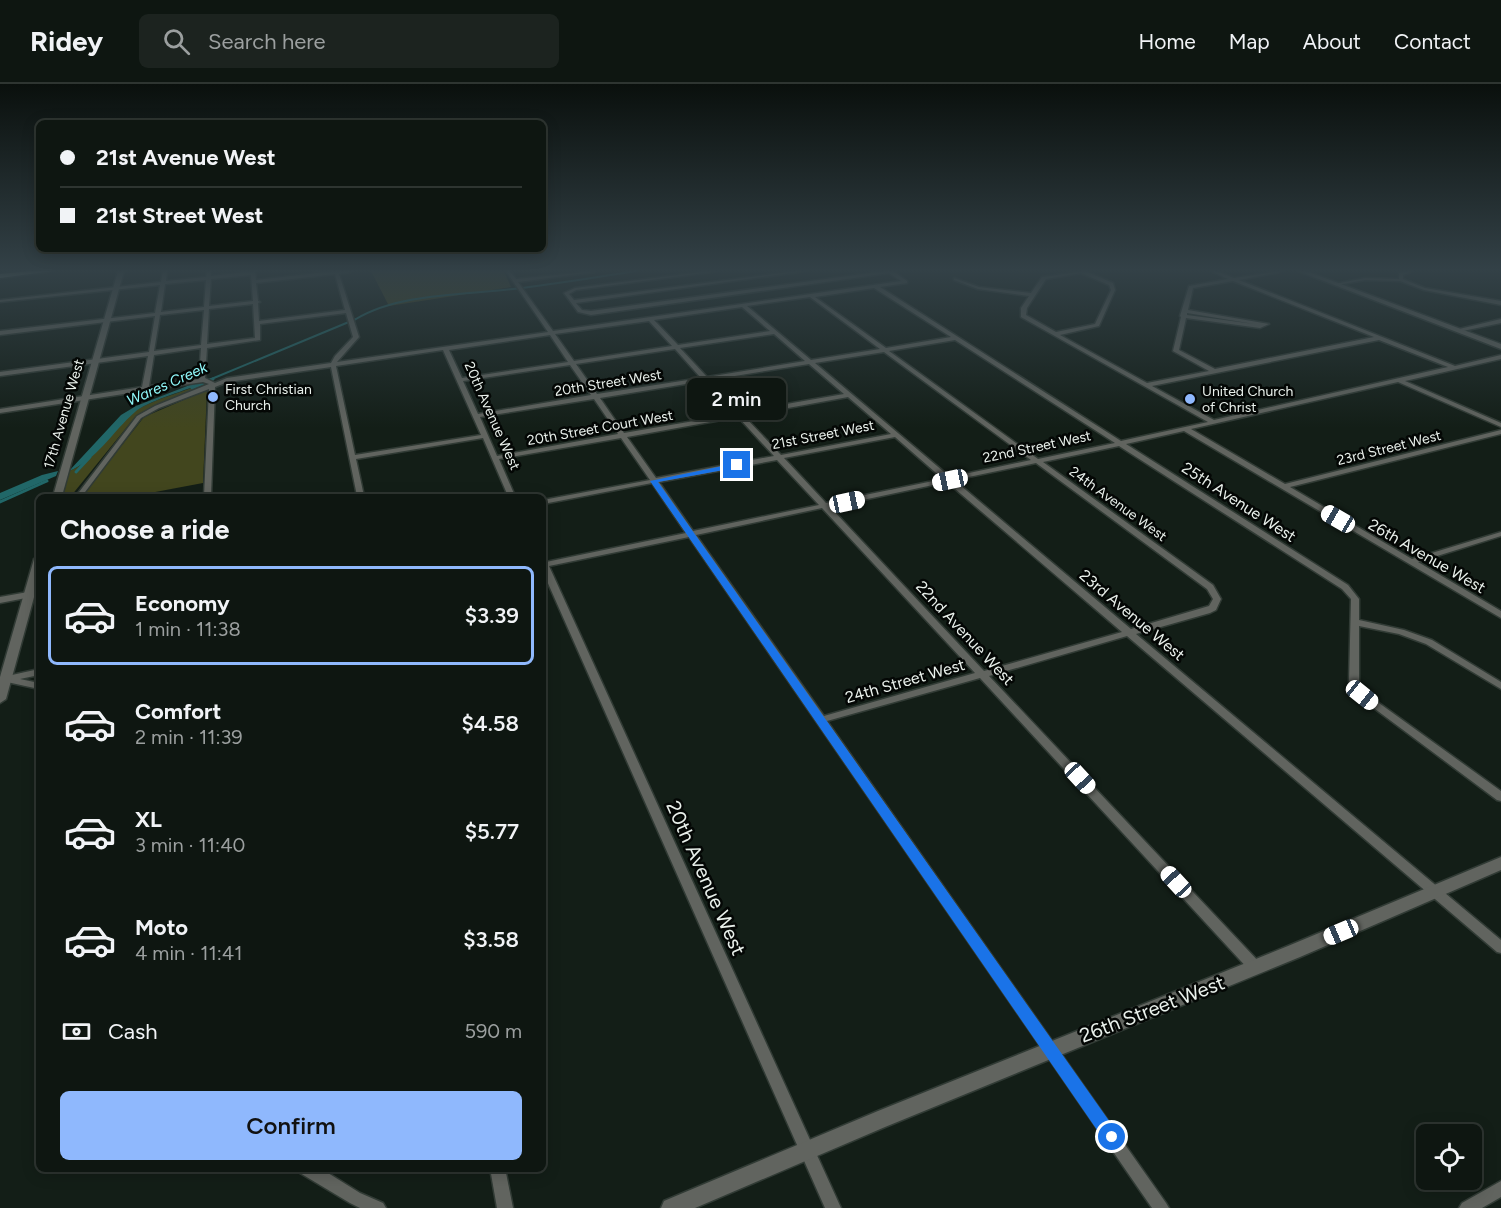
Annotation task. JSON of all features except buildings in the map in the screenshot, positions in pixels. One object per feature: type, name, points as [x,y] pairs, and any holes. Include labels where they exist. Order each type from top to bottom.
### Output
[{"type":"street","points":[[0,333],[79,323]]},
{"type":"street","name":"17th Avenue West","points":[[58,494],[106,323]]},
{"type":"street","points":[[145,390],[156,323]]},
{"type":"street","points":[[206,323],[204,347],[207,382],[208,494]]},
{"type":"street","points":[[0,374],[255,340],[258,338],[258,323]]},
{"type":"street","points":[[351,323],[356,337],[336,357],[333,364],[360,494]]},
{"type":"street","points":[[544,323],[1161,1208]]},
{"type":"street","points":[[0,411],[619,323]]},
{"type":"street","name":"22nd Avenue West","points":[[654,323],[1256,968]]},
{"type":"street","name":"23rd Avenue West","points":[[765,323],[1501,948]]},
{"type":"street","name":"24th Avenue West","points":[[848,323],[1207,585]]},
{"type":"street","name":"25th Avenue West","points":[[934,323],[1345,587],[1355,599],[1354,682],[1362,695],[1501,797]]},
{"type":"street","points":[[1036,323],[1211,422]]},
{"type":"street","points":[[1055,334],[1098,323]]},
{"type":"street","points":[[1182,323],[1176,351],[1214,372]]},
{"type":"street","points":[[1243,323],[1257,326],[1266,324],[1262,323]]},
{"type":"street","points":[[1344,323],[1454,367]]},
{"type":"street","points":[[1441,323],[1501,347]]},
{"type":"street","points":[[1458,330],[1489,323]]},
{"type":"street","points":[[459,380],[775,332]]},
{"type":"street","name":"20th Street West","points":[[476,416],[957,338]]},
{"type":"street","points":[[1146,385],[1380,338]]},
{"type":"street","name":"20th Avenue West","points":[[446,348],[511,494]]},
{"type":"street","name":"22nd Street West","points":[[546,563],[1122,443],[1501,357]]},
{"type":"street","points":[[1398,380],[1501,425]]},
{"type":"street","points":[[81,494],[139,417],[207,382]]},
{"type":"street","name":"20th Street Court West","points":[[495,458],[850,396]]},
{"type":"street","name":"26th Avenue West","points":[[1184,428],[1501,615]]},
{"type":"street","name":"23rd Street West","points":[[1284,487],[1501,432]]},
{"type":"street","name":"21st Street West","points":[[546,501],[896,435]]},
{"type":"street","points":[[352,458],[484,436]]},
{"type":"street","points":[[1411,562],[1501,534]]},
{"type":"street","points":[[0,699],[2,681],[36,569]]},
{"type":"street","name":"20th Avenue West","points":[[546,571],[833,1208]]},
{"type":"street","name":"24th Street West","points":[[820,720],[1213,608],[1217,598],[1207,585]]},
{"type":"street","points":[[0,600],[28,595]]},
{"type":"street","points":[[1355,622],[1401,632],[1429,642],[1501,686]]},
{"type":"street","points":[[2,681],[36,673]]},
{"type":"street","points":[[2,681],[36,686]]},
{"type":"street","name":"26th Street West","points":[[670,1208],[806,1149],[1050,1049],[1256,968],[1501,863]]},
{"type":"street","points":[[312,1172],[355,1198],[378,1208]]},
{"type":"street","points":[[498,1172],[505,1208]]},
{"type":"street","points":[[1467,1208],[1501,1189]]},
{"type":"green space","points":[[197,382],[206,384],[206,386],[135,417],[73,494],[63,494],[69,471],[89,459],[129,415],[152,402],[199,385]]},
{"type":"green space","points":[[207,390],[203,483],[145,494],[84,494],[144,417]]},
{"type":"water","points":[[195,383],[199,385],[140,408],[96,453],[69,471],[121,415],[136,406]]},
{"type":"water","points":[[58,471],[56,476],[0,500],[0,493],[42,475]]},
{"type":"waterway","name":"Wares Creek","points":[[209,380],[345,323]]},
{"type":"waterway","name":"Wares Creek","points":[[192,388],[213,379]]},
{"type":"waterway","name":"Wares Creek","points":[[76,472],[90,457]]},
{"type":"waterway","name":"Wares Creek","points":[[0,502],[47,481]]},
{"type":"place","name":"First Christian Church","points":[[213,397]]},
{"type":"place","name":"United Church of Christ","points":[[1190,399]]},
{"type":"route","points":[[737,465],[654,481],[1112,1137]]}]
